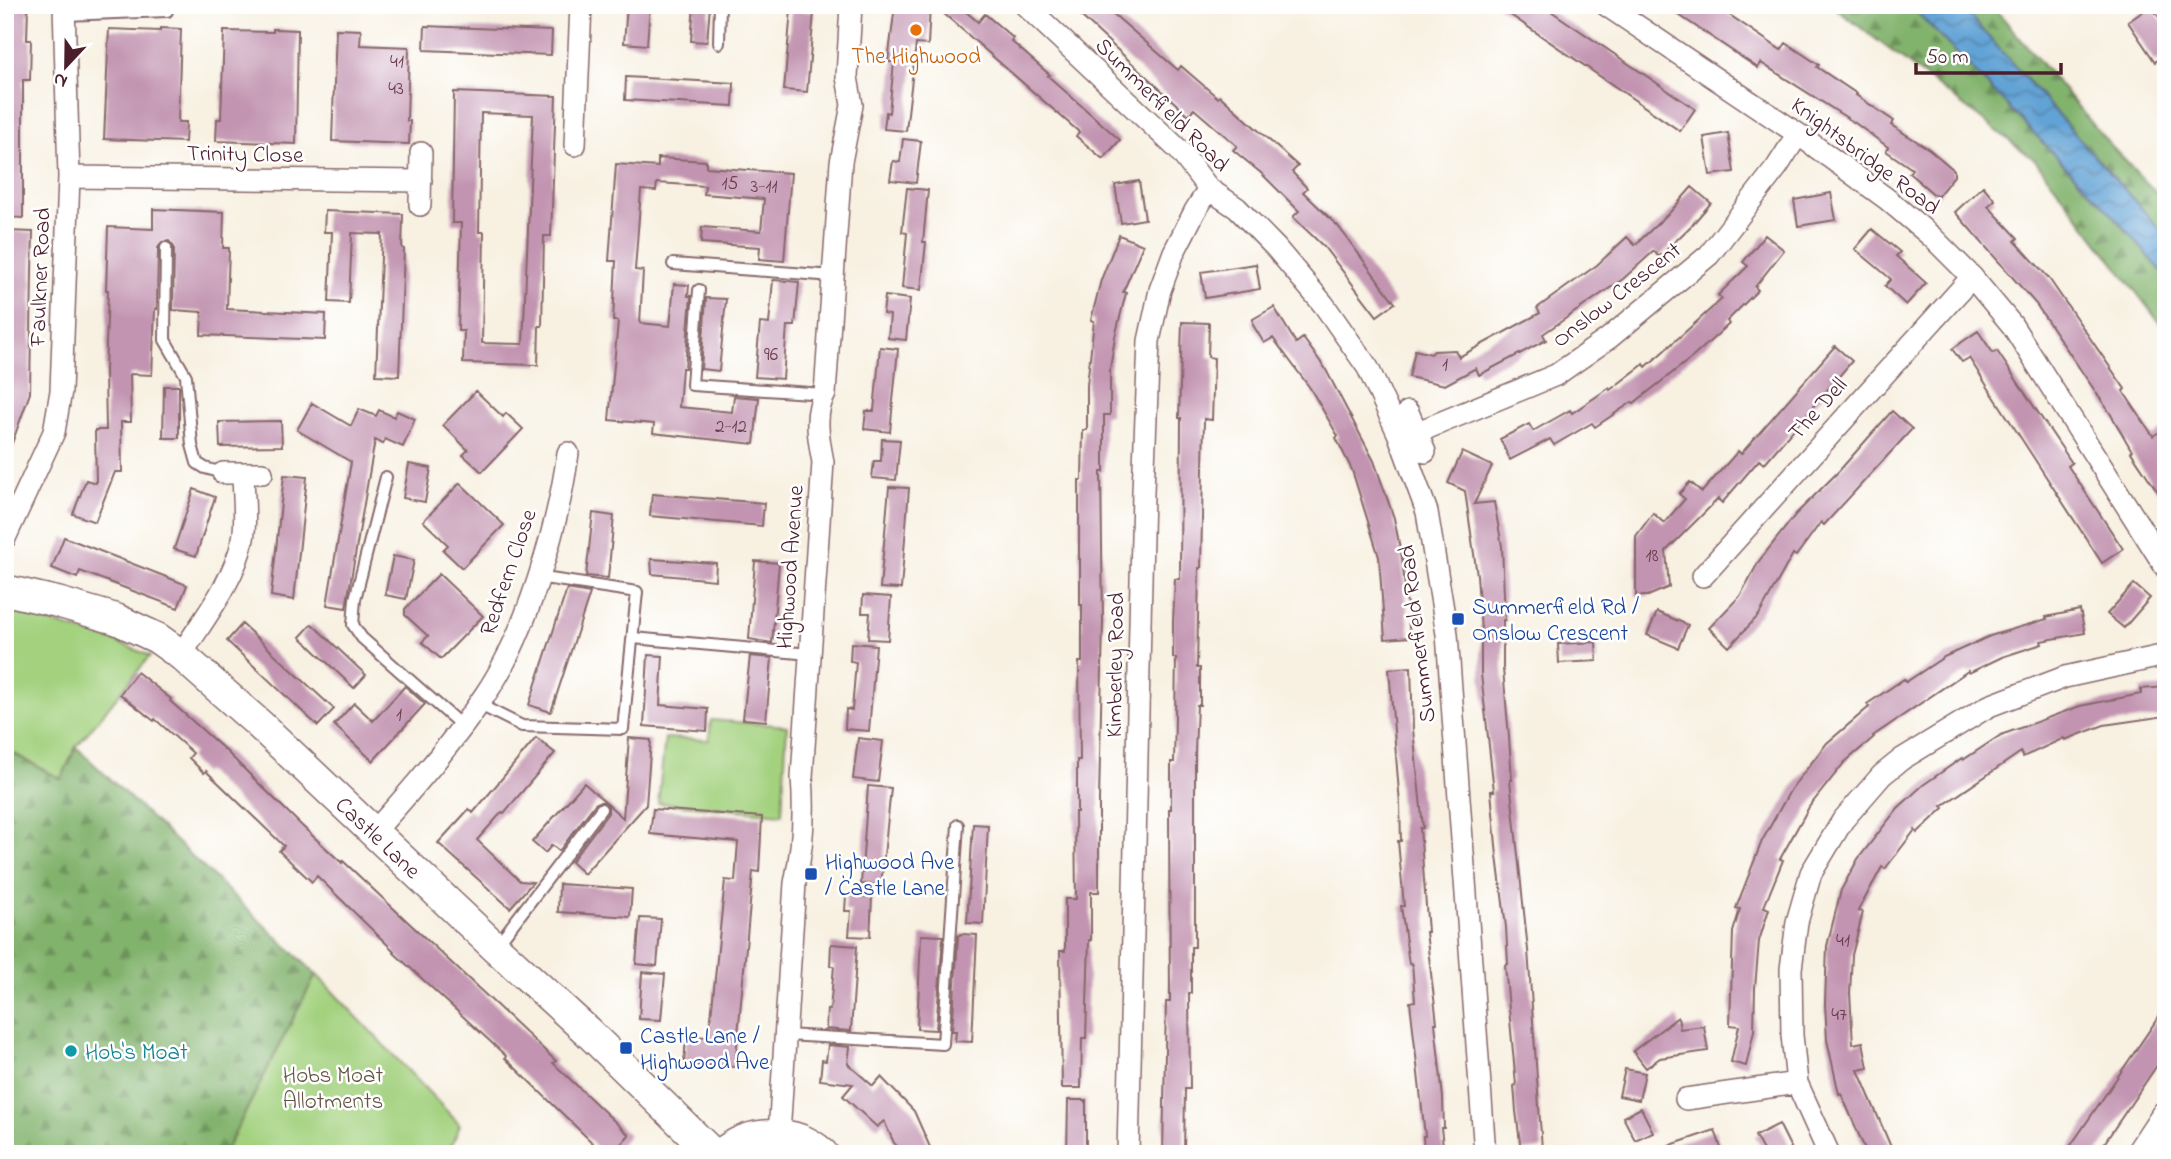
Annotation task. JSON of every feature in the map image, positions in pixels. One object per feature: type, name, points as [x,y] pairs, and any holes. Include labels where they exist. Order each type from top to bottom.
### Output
[{"type":"street","points":[[576,145],[581,5]]},
{"type":"street","name":"Highwood Avenue","points":[[779,1135],[795,883],[803,847],[805,808],[802,777],[823,462],[818,440],[820,402],[825,394],[841,162],[852,105],[847,77],[851,5]]},
{"type":"street","name":"Summerfield Road","points":[[1025,5],[1179,150],[1209,189],[1237,208],[1276,248],[1324,305],[1368,368],[1398,433],[1427,512],[1447,634],[1485,1154]]},
{"type":"street","name":"Knightsbridge Road","points":[[1606,5],[1798,134],[1887,199],[1932,237],[1972,277],[2012,325],[2166,568]]},
{"type":"street","name":"Faulkner Road","points":[[5,538],[54,432],[61,391],[69,177],[64,10]]},
{"type":"street","name":"Onslow Crescent","points":[[1408,412],[1421,442],[1556,375],[1609,338],[1709,255],[1777,167],[1798,134]]},
{"type":"street","points":[[420,205],[421,153]]},
{"type":"street","name":"Trinity Close","points":[[69,177],[421,181]]},
{"type":"street","name":"Kimberley Road","points":[[1128,1154],[1149,341],[1160,290],[1174,252],[1209,189]]},
{"type":"street","name":"The Dell","points":[[1703,576],[1972,277]]},
{"type":"street","name":"Redfern Close","points":[[373,833],[418,784],[486,694],[519,632],[552,530],[568,453]]},
{"type":"street","points":[[181,655],[222,592],[236,562],[243,537],[242,473]]},
{"type":"street","name":"Castle Lane","points":[[5,590],[116,619],[157,638],[181,655],[260,724],[373,833],[587,1031],[713,1154]]},
{"type":"street","points":[[1829,1154],[1797,1083],[1792,1035],[1791,969],[1797,922],[1811,873],[1843,820],[1874,784],[1902,758],[1989,706],[2064,677],[2166,655]]},
{"type":"street","points":[[1686,1099],[1797,1083]]},
{"type":"street","points":[[2141,1154],[2166,1116]]},
{"type":"street","points":[[721,1154],[743,1140],[756,1136],[779,1135],[805,1141],[823,1154]]},
{"type":"lane","points":[[64,10],[167,11],[168,5]]},
{"type":"lane","points":[[719,43],[720,5]]},
{"type":"lane","points":[[166,248],[165,340],[186,376],[192,445],[197,463],[205,468],[242,473]]},
{"type":"lane","points":[[673,264],[834,276]]},
{"type":"lane","points":[[699,290],[692,384],[825,394]]},
{"type":"lane","points":[[386,477],[355,599],[353,625],[362,638],[462,726]]},
{"type":"lane","points":[[478,704],[522,726],[623,729],[637,592],[537,577]]},
{"type":"lane","points":[[633,638],[810,654]]},
{"type":"lane","points":[[495,947],[601,809]]},
{"type":"lane","points":[[786,1035],[943,1044],[958,825]]},
{"type":"green space","points":[[1831,5],[1910,5],[2110,212],[2166,276],[2166,331],[2035,160]]},
{"type":"green space","points":[[1960,5],[1992,5],[2111,146],[2166,203],[2166,236]]},
{"type":"green space","points":[[5,609],[115,641],[150,656],[76,747],[61,779],[5,749]]},
{"type":"green space","points":[[711,720],[787,726],[782,814],[658,803],[665,738],[709,740]]},
{"type":"green space","points":[[76,747],[316,974],[224,1154],[5,1154],[5,749],[61,779]]},
{"type":"green space","name":"Hobs Moat Allotments","points":[[316,974],[460,1125],[448,1154],[224,1154]]},
{"type":"water","points":[[1910,5],[1960,5],[2166,236],[2166,276],[2110,212]]},
{"type":"building","points":[[5,5],[28,5],[27,40],[31,40],[30,80],[23,80],[23,218],[5,217]]},
{"type":"building","points":[[627,5],[650,5],[647,45],[624,43]]},
{"type":"building","points":[[694,5],[710,5],[707,42],[691,41]]},
{"type":"building","points":[[895,5],[930,5],[928,45],[916,44],[906,131],[884,129],[886,112],[889,113],[894,62],[888,62]]},
{"type":"building","points":[[934,5],[970,5],[965,11],[978,22],[985,14],[1013,38],[1011,41],[1050,75],[1048,76],[1120,140],[1103,159],[1076,136],[1079,132]]},
{"type":"building","points":[[1069,5],[1103,5],[1178,70],[1181,66],[1218,98],[1220,96],[1298,166],[1292,172],[1307,188],[1303,192],[1338,226],[1395,303],[1377,316],[1324,247],[1293,217],[1299,211],[1261,173],[1233,150],[1237,146],[1194,109],[1188,115]]},
{"type":"building","points":[[1496,5],[1542,5],[1695,109],[1680,131]]},
{"type":"building","points":[[1664,5],[1715,5],[1781,50],[1786,43],[1894,121],[1891,125],[1929,149],[1954,170],[1954,176],[1937,197],[1909,173],[1912,169],[1886,151],[1888,147],[1855,123],[1761,63],[1758,68]]},
{"type":"building","points":[[2151,6],[2166,27],[2166,54],[2155,62],[2128,22]]},
{"type":"building","points":[[791,10],[814,12],[807,92],[784,90]]},
{"type":"building","points":[[425,26],[552,31],[551,55],[424,50]]},
{"type":"building","points":[[160,28],[181,29],[178,122],[186,122],[185,142],[104,139],[109,29],[160,31]]},
{"type":"building","points":[[273,29],[298,30],[296,144],[216,141],[217,119],[221,119],[224,31],[273,32]]},
{"type":"building","points":[[336,29],[361,30],[360,45],[409,47],[409,144],[332,141]]},
{"type":"building","points":[[626,77],[734,83],[733,106],[625,100]]},
{"type":"building","points":[[454,92],[556,96],[551,236],[544,236],[542,326],[539,326],[538,365],[463,363],[464,331],[458,331],[461,223],[452,223]],"holes":[[[481,113],[533,115],[523,344],[482,343],[484,232],[479,232]]]},
{"type":"building","points":[[1728,133],[1734,172],[1710,175],[1704,137]]},
{"type":"building","points":[[903,139],[921,141],[916,183],[890,180],[893,161],[900,162]]},
{"type":"building","points":[[658,158],[706,161],[706,167],[791,173],[784,261],[759,259],[760,247],[701,243],[702,227],[761,231],[764,199],[704,194],[705,186],[657,183],[656,191],[641,190],[635,270],[643,271],[640,323],[670,326],[674,284],[689,285],[688,296],[691,296],[679,407],[732,412],[734,396],[759,398],[754,444],[653,433],[654,424],[609,420],[618,321],[613,321],[616,261],[609,261],[616,164],[658,167]]},
{"type":"building","points":[[1139,181],[1145,219],[1121,223],[1115,185]]},
{"type":"building","points":[[1983,186],[1995,200],[1988,206],[2018,238],[2015,241],[2048,277],[2125,389],[2123,391],[2153,436],[2166,428],[2166,504],[2131,452],[2110,413],[2036,304],[1955,212]]},
{"type":"building","points":[[1692,187],[1711,203],[1691,226],[1659,257],[1654,251],[1623,279],[1543,334],[1546,340],[1479,375],[1476,368],[1445,385],[1409,377],[1415,350],[1431,354],[1434,351],[1455,350],[1459,357],[1540,313],[1537,308],[1597,265],[1627,237],[1635,245]]},
{"type":"building","points":[[907,188],[928,190],[921,290],[902,288],[907,233],[902,232]]},
{"type":"building","points":[[1831,193],[1836,220],[1798,226],[1794,200]]},
{"type":"building","points":[[153,209],[224,212],[223,248],[229,248],[227,309],[326,314],[325,340],[201,335],[202,312],[173,310],[174,247],[169,241],[162,242],[158,248],[152,375],[130,374],[131,422],[121,422],[122,472],[115,472],[95,522],[73,514],[86,480],[96,483],[95,430],[106,430],[108,227],[153,229]]},
{"type":"building","points":[[325,211],[403,214],[399,376],[376,375],[382,234],[352,233],[349,303],[329,302],[332,232],[324,232]]},
{"type":"building","points":[[1872,229],[1900,252],[1896,256],[1926,283],[1906,305],[1885,286],[1891,279],[1855,249]]},
{"type":"building","points":[[8,231],[33,232],[30,393],[7,457],[5,303]]},
{"type":"building","points":[[1119,235],[1143,245],[1123,292],[1126,293],[1110,369],[1110,415],[1104,415],[1104,472],[1101,472],[1103,621],[1099,892],[1091,892],[1086,1038],[1082,1038],[1081,1088],[1062,1088],[1060,951],[1065,951],[1065,899],[1076,899],[1075,812],[1077,760],[1080,760],[1079,662],[1082,662],[1082,605],[1079,480],[1082,480],[1083,430],[1087,430],[1087,385],[1094,321],[1091,320],[1101,280]]},
{"type":"building","points":[[1765,235],[1784,250],[1755,287],[1758,290],[1727,321],[1729,324],[1695,355],[1634,403],[1595,427],[1592,423],[1554,445],[1550,439],[1510,460],[1500,439],[1529,424],[1533,431],[1570,410],[1572,413],[1609,388],[1610,390],[1644,364],[1646,367],[1722,299],[1718,295],[1748,266],[1743,262]]},
{"type":"building","points":[[1256,264],[1260,289],[1205,298],[1201,272]]},
{"type":"building","points":[[773,280],[799,282],[795,326],[787,326],[783,379],[755,377],[760,323],[769,324]]},
{"type":"building","points":[[885,296],[910,299],[906,340],[888,338],[890,315],[883,314]]},
{"type":"building","points":[[706,298],[726,299],[719,371],[701,369]]},
{"type":"building","points":[[1274,307],[1296,343],[1303,338],[1325,368],[1374,461],[1394,518],[1402,558],[1410,637],[1385,639],[1379,557],[1352,470],[1336,438],[1338,436],[1310,388],[1273,338],[1264,343],[1253,325],[1253,319]]},
{"type":"building","points":[[1182,322],[1209,323],[1208,357],[1214,358],[1212,420],[1204,419],[1199,568],[1197,668],[1200,668],[1200,705],[1197,705],[1195,752],[1195,947],[1191,947],[1189,993],[1190,1089],[1185,1089],[1184,1154],[1163,1154],[1166,1002],[1170,1002],[1169,809],[1171,762],[1174,762],[1176,658],[1173,658],[1173,622],[1175,579],[1180,579],[1179,418]]},
{"type":"building","points":[[1978,331],[1993,353],[1997,351],[2072,463],[2068,466],[2123,549],[2102,563],[1969,358],[1962,362],[1952,349]]},
{"type":"building","points":[[1835,346],[1852,361],[1764,464],[1759,460],[1722,503],[1718,499],[1666,551],[1669,587],[1648,596],[1636,596],[1636,536],[1653,513],[1664,523],[1685,499],[1679,494],[1690,482],[1702,492],[1738,451],[1741,454]]},
{"type":"building","points":[[880,347],[898,349],[890,432],[864,429],[866,411],[874,411]]},
{"type":"building","points":[[164,386],[179,386],[179,438],[163,438]]},
{"type":"building","points":[[476,391],[503,417],[506,413],[523,429],[482,472],[463,455],[468,450],[443,425]]},
{"type":"building","points":[[312,403],[351,426],[359,409],[376,416],[379,410],[394,417],[397,411],[415,419],[403,447],[385,439],[383,444],[375,440],[346,608],[327,605],[351,462],[297,430]]},
{"type":"building","points":[[1892,411],[1912,429],[1824,525],[1821,522],[1796,556],[1793,554],[1759,615],[1729,647],[1709,628],[1740,596],[1759,561],[1796,514],[1839,471]]},
{"type":"building","points":[[281,421],[282,446],[220,447],[219,422]]},
{"type":"building","points":[[882,439],[900,440],[896,480],[872,478],[874,461],[881,461]]},
{"type":"building","points":[[1462,452],[1492,466],[1474,504],[1494,502],[1502,546],[1505,620],[1503,669],[1510,780],[1528,950],[1542,1149],[1521,1151],[1516,1111],[1505,965],[1508,964],[1506,927],[1481,674],[1477,575],[1465,491],[1448,483]]},
{"type":"building","points":[[409,464],[431,468],[425,502],[403,498]]},
{"type":"building","points":[[284,475],[307,477],[294,600],[271,596]]},
{"type":"building","points":[[460,483],[504,525],[462,568],[443,550],[448,545],[423,521]]},
{"type":"building","points":[[889,487],[909,488],[901,589],[880,588]]},
{"type":"building","points":[[194,489],[215,497],[196,556],[174,549]]},
{"type":"building","points":[[652,494],[764,503],[762,526],[650,516]]},
{"type":"building","points":[[593,513],[614,516],[608,578],[586,576]]},
{"type":"building","points":[[64,537],[187,585],[178,608],[80,571],[77,578],[52,568]]},
{"type":"building","points":[[393,556],[414,560],[406,599],[385,595]]},
{"type":"building","points":[[651,559],[716,563],[715,580],[652,574]]},
{"type":"building","points":[[755,561],[779,563],[772,643],[749,639]]},
{"type":"building","points":[[439,574],[483,616],[441,659],[422,642],[428,636],[405,615],[405,609]]},
{"type":"building","points":[[2134,584],[2150,598],[2124,628],[2107,614]]},
{"type":"building","points":[[567,589],[590,593],[551,712],[529,705]]},
{"type":"building","points":[[863,595],[891,597],[888,640],[868,639],[870,613],[862,613]]},
{"type":"building","points":[[2080,610],[2085,633],[2041,641],[2042,644],[2002,657],[1969,673],[1968,671],[1873,736],[1844,763],[1809,807],[1780,859],[1783,860],[1764,907],[1769,909],[1759,941],[1754,1031],[1746,1066],[1731,1062],[1739,1026],[1730,1025],[1733,932],[1740,909],[1736,908],[1762,841],[1791,789],[1827,743],[1869,707],[1867,704],[1904,679],[1906,682],[1944,657],[1990,636],[2047,619],[2046,617]]},
{"type":"building","points":[[1657,612],[1688,625],[1678,648],[1647,635]]},
{"type":"building","points":[[242,624],[334,709],[318,726],[227,641]]},
{"type":"building","points":[[312,624],[366,675],[354,688],[300,637]]},
{"type":"building","points":[[1596,642],[1597,661],[1559,663],[1558,644]]},
{"type":"building","points":[[851,643],[876,645],[869,731],[845,729],[846,709],[852,710],[856,662],[850,661]]},
{"type":"building","points":[[648,655],[663,656],[660,705],[708,709],[707,731],[644,726]]},
{"type":"building","points":[[750,656],[772,658],[766,721],[743,719]]},
{"type":"building","points":[[1411,667],[1413,729],[1423,828],[1420,828],[1426,932],[1437,1023],[1444,1154],[1424,1154],[1425,1136],[1410,1002],[1415,1001],[1412,963],[1409,964],[1401,906],[1404,906],[1398,841],[1401,841],[1400,805],[1389,669]]},
{"type":"building","points":[[137,672],[171,699],[170,701],[225,750],[302,826],[342,863],[343,861],[556,1061],[553,1063],[629,1135],[612,1154],[604,1154],[505,1058],[506,1056],[393,952],[317,876],[312,882],[279,851],[284,846],[189,758],[193,753],[155,719],[154,721],[120,694]]},
{"type":"building","points":[[405,686],[425,704],[373,761],[334,725],[354,703],[373,721]]},
{"type":"building","points":[[2166,687],[2166,716],[2104,725],[2065,740],[2064,738],[2023,757],[2021,752],[1942,806],[1944,808],[1917,833],[1915,830],[1885,869],[1882,867],[1858,911],[1863,912],[1852,955],[1850,993],[1853,1044],[1863,1042],[1868,1068],[1858,1070],[1894,1154],[1867,1154],[1841,1093],[1839,1094],[1827,1040],[1825,1003],[1827,946],[1841,890],[1858,859],[1898,808],[1923,785],[2001,735],[2080,706],[2141,694],[2141,689]]},
{"type":"building","points":[[536,738],[555,753],[477,840],[520,881],[533,882],[510,908],[438,843],[469,809],[473,813]]},
{"type":"building","points":[[629,738],[651,740],[646,805],[584,874],[571,862],[608,813],[605,802],[595,804],[559,851],[552,845],[545,853],[532,842],[584,783],[623,818]]},
{"type":"building","points":[[858,738],[883,741],[878,782],[853,779]]},
{"type":"building","points":[[868,786],[891,788],[881,885],[861,884]]},
{"type":"building","points":[[653,809],[762,817],[759,872],[753,871],[735,1067],[684,1064],[686,1036],[709,1037],[725,880],[735,881],[738,842],[650,834]]},
{"type":"building","points":[[973,824],[988,825],[983,924],[967,923]]},
{"type":"building","points":[[559,884],[632,889],[630,917],[558,912]]},
{"type":"building","points":[[846,895],[872,897],[870,937],[849,936],[851,911],[845,911]]},
{"type":"building","points":[[640,918],[661,919],[657,966],[636,964]]},
{"type":"building","points":[[921,935],[943,936],[936,1030],[917,1029]]},
{"type":"building","points":[[977,935],[972,1042],[955,1041],[956,1031],[952,1031],[958,936]]},
{"type":"building","points":[[831,944],[857,946],[851,1031],[826,1029],[834,966],[830,966]]},
{"type":"building","points":[[642,972],[665,974],[661,1020],[639,1019]]},
{"type":"building","points":[[2166,1006],[2166,1052],[2097,1154],[2065,1154]]},
{"type":"building","points":[[1678,1017],[1680,1029],[1704,1026],[1708,1051],[1660,1058],[1646,1068],[1633,1051]]},
{"type":"building","points":[[828,1045],[850,1047],[848,1064],[873,1086],[881,1077],[914,1111],[933,1154],[905,1154],[894,1143],[884,1121],[877,1127],[843,1096],[853,1084],[820,1080],[822,1060],[826,1061]]},
{"type":"building","points":[[1625,1069],[1645,1073],[1639,1100],[1619,1096]]},
{"type":"building","points":[[1068,1100],[1086,1100],[1086,1154],[1067,1154]]},
{"type":"building","points":[[1641,1108],[1653,1132],[1635,1140],[1623,1117]]},
{"type":"building","points":[[1779,1124],[1794,1154],[1765,1154],[1755,1136]]},
{"type":"building","points":[[1715,1130],[1723,1154],[1653,1154],[1653,1151]]},
{"type":"place","name":"The Highwood","points":[[916,30]]},
{"type":"place","name":"Summerfield Rd / Onslow Crescent","points":[[1458,619]]},
{"type":"place","name":"Highwood Ave / Castle Lane","points":[[811,874]]},
{"type":"place","name":"Castle Lane / Highwood Ave","points":[[626,1048]]},
{"type":"place","name":"Hob's Moat","points":[[71,1051]]}]
